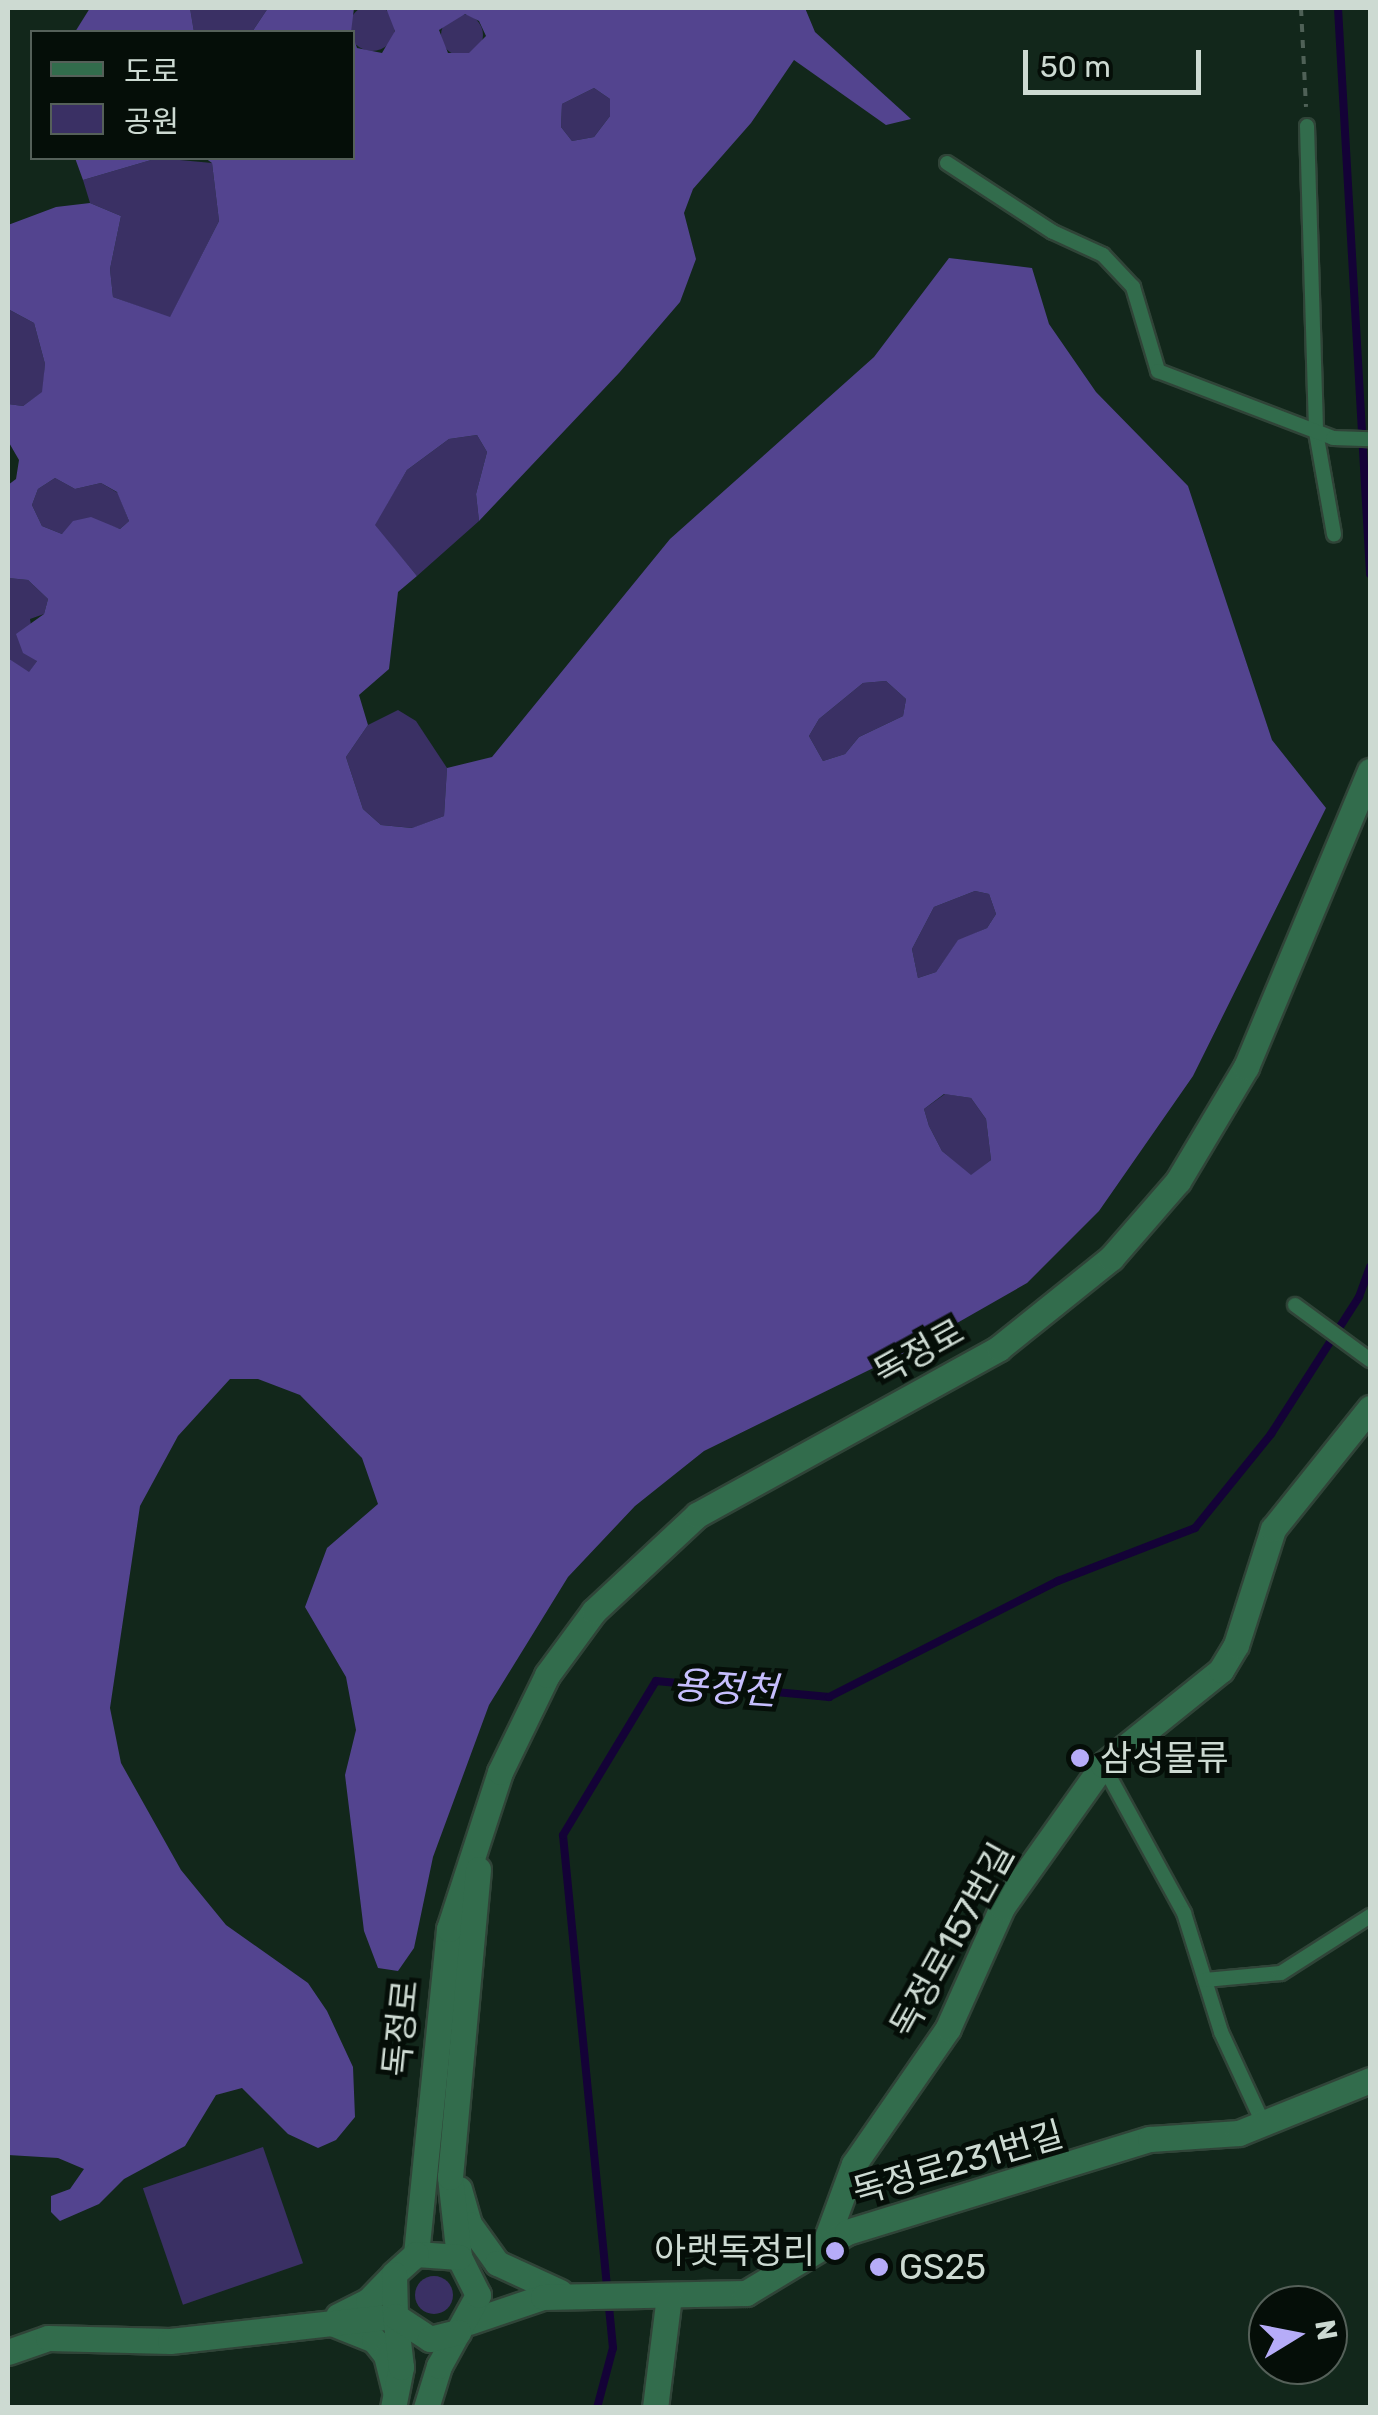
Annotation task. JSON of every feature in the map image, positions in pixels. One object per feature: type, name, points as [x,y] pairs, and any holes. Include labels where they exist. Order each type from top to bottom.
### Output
[{"type":"street","name":"독정로","points":[[416,2254],[444,1961],[486,1815],[546,1675],[594,1611],[664,1543],[758,1477],[999,1348],[1111,1258],[1178,1182],[1224,1108],[1370,771]]},
{"type":"street","name":"독정로157번길","points":[[826,2240],[854,2164],[948,2028],[1002,1908],[1103,1764],[1221,1670],[1236,1646],[1273,1529],[1370,1408]]},
{"type":"street","name":"독정로","points":[[464,2262],[449,2208],[452,2137],[486,1815]]},
{"type":"street","name":"독정로231번길","points":[[570,2294],[669,2296],[746,2292],[826,2240],[1150,2139],[1228,2134],[1370,2080]]},
{"type":"street","points":[[452,2137],[460,2197],[482,2246],[516,2277],[570,2294]]},
{"type":"street","points":[[319,2322],[368,2301],[416,2254],[464,2262],[510,2289],[570,2294]]},
{"type":"street","points":[[426,2408],[478,2295],[464,2262]]},
{"type":"street","points":[[394,2274],[401,2367],[395,2402]]},
{"type":"street","points":[[8,2352],[48,2338],[170,2341],[395,2316],[430,2339],[520,2302],[570,2294]]},
{"type":"street","points":[[655,2408],[669,2296]]},
{"type":"street","points":[[319,2322],[346,2325],[374,2340],[392,2369],[395,2402]]},
{"type":"lane","points":[[1307,126],[1316,432],[1334,534]]},
{"type":"lane","points":[[948,163],[1054,232],[1103,255],[1133,287],[1158,371],[1333,438],[1370,439]]},
{"type":"lane","points":[[1295,1305],[1370,1360]]},
{"type":"lane","points":[[1103,1764],[1184,1913],[1205,1980],[1262,2123]]},
{"type":"lane","points":[[1205,1980],[1281,1973],[1370,1916]]},
{"type":"path","points":[[1301,8],[1307,126]]},
{"type":"green space","points":[[363,7],[381,7],[393,19],[393,37],[381,49],[363,49],[355,43],[355,30],[349,30],[351,19]]},
{"type":"green space","points":[[190,8],[268,8],[253,30],[194,30]]},
{"type":"green space","points":[[462,14],[477,20],[483,35],[477,50],[462,56],[447,50],[441,35],[447,20]]},
{"type":"green space","points":[[594,88],[610,99],[610,116],[594,137],[572,141],[561,127],[562,104]]},
{"type":"green space","points":[[151,160],[212,163],[219,221],[170,318],[113,297],[110,269],[121,216],[90,203],[83,180]]},
{"type":"green space","points":[[8,309],[34,323],[45,364],[43,392],[23,406],[8,404]]},
{"type":"green space","points":[[477,435],[487,452],[476,494],[479,521],[417,576],[374,525],[407,470],[449,439]]},
{"type":"green space","points":[[55,478],[75,489],[101,483],[118,493],[129,521],[120,529],[99,522],[62,534],[42,526],[32,505],[38,489]]},
{"type":"green space","points":[[8,578],[28,580],[48,599],[44,614],[30,619],[37,661],[29,673],[8,658]]},
{"type":"green space","points":[[886,681],[906,699],[903,716],[859,737],[845,754],[823,761],[809,736],[819,719],[863,683]]},
{"type":"green space","points":[[398,710],[416,721],[447,768],[444,816],[413,828],[381,825],[363,809],[346,757],[368,725]]},
{"type":"green space","points":[[975,891],[989,894],[996,914],[987,928],[958,941],[936,972],[918,978],[912,949],[934,907]]},
{"type":"green space","points":[[945,1094],[971,1098],[986,1119],[991,1160],[971,1176],[942,1151],[929,1126],[924,1109]]},
{"type":"green space","points":[[263,2147],[303,2263],[183,2305],[143,2188]]},
{"type":"green space","points":[[434,2276],[448,2281],[453,2295],[448,2309],[434,2314],[420,2309],[415,2295],[420,2281]]},
{"type":"shaded area","points":[[90,8],[190,8],[194,30],[76,30]]},
{"type":"shaded area","points":[[268,8],[354,8],[351,30],[253,30]]},
{"type":"shaded area","points":[[386,8],[805,8],[815,32],[911,119],[886,125],[794,60],[751,123],[693,189],[684,213],[696,259],[680,302],[619,373],[479,521],[476,494],[487,452],[477,435],[449,439],[407,470],[375,525],[417,576],[398,592],[389,669],[359,695],[368,725],[346,757],[363,809],[381,825],[412,828],[444,816],[447,768],[492,757],[670,539],[874,357],[949,258],[1032,268],[1049,324],[1096,392],[1188,486],[1272,740],[1326,808],[1193,1076],[1099,1211],[1027,1283],[908,1351],[704,1451],[635,1506],[568,1577],[489,1705],[433,1857],[414,1948],[398,1971],[378,1968],[364,1931],[345,1775],[356,1730],[346,1677],[305,1607],[327,1548],[378,1504],[362,1458],[300,1395],[258,1379],[230,1379],[178,1436],[140,1506],[110,1708],[121,1763],[181,1870],[226,1925],[308,1983],[327,2011],[353,2067],[355,2117],[336,2140],[318,2148],[288,2134],[242,2088],[216,2095],[185,2146],[124,2179],[99,2204],[60,2221],[51,2212],[51,2196],[70,2189],[84,2169],[58,2158],[8,2155],[8,658],[29,672],[37,661],[23,653],[16,634],[44,614],[48,599],[28,580],[8,578],[8,485],[16,479],[19,460],[8,441],[8,404],[23,406],[42,392],[45,364],[34,323],[8,309],[8,225],[56,207],[90,203],[121,216],[110,269],[113,297],[170,317],[219,221],[212,163],[208,160],[355,160],[355,42],[357,48],[382,53],[395,31]],"holes":[[[465,14],[479,21],[486,36],[469,53],[448,53],[439,30]],[[594,88],[610,99],[610,116],[594,137],[572,141],[561,127],[562,104]],[[55,478],[75,489],[101,483],[117,492],[129,521],[120,529],[91,517],[73,521],[62,534],[42,526],[32,505],[38,489]],[[886,681],[906,699],[903,716],[859,737],[845,754],[823,761],[809,736],[819,719],[863,683]],[[975,891],[989,894],[996,914],[987,928],[958,940],[936,972],[918,978],[912,949],[934,907]],[[944,1094],[971,1098],[986,1119],[991,1160],[971,1175],[942,1151],[924,1109]]]},
{"type":"shaded area","points":[[76,160],[151,160],[83,180]]},
{"type":"waterway","name":"용정천","points":[[1338,8],[1370,574]]},
{"type":"waterway","name":"용정천","points":[[597,2408],[613,2348],[563,1835],[656,1681],[829,1697],[1058,1581],[1195,1528],[1271,1434],[1359,1297],[1370,1267]]},
{"type":"place","name":"삼성물류","points":[[1080,1758]]},
{"type":"place","name":"아랫독정리","points":[[835,2251]]},
{"type":"place","name":"GS25","points":[[879,2267]]}]
